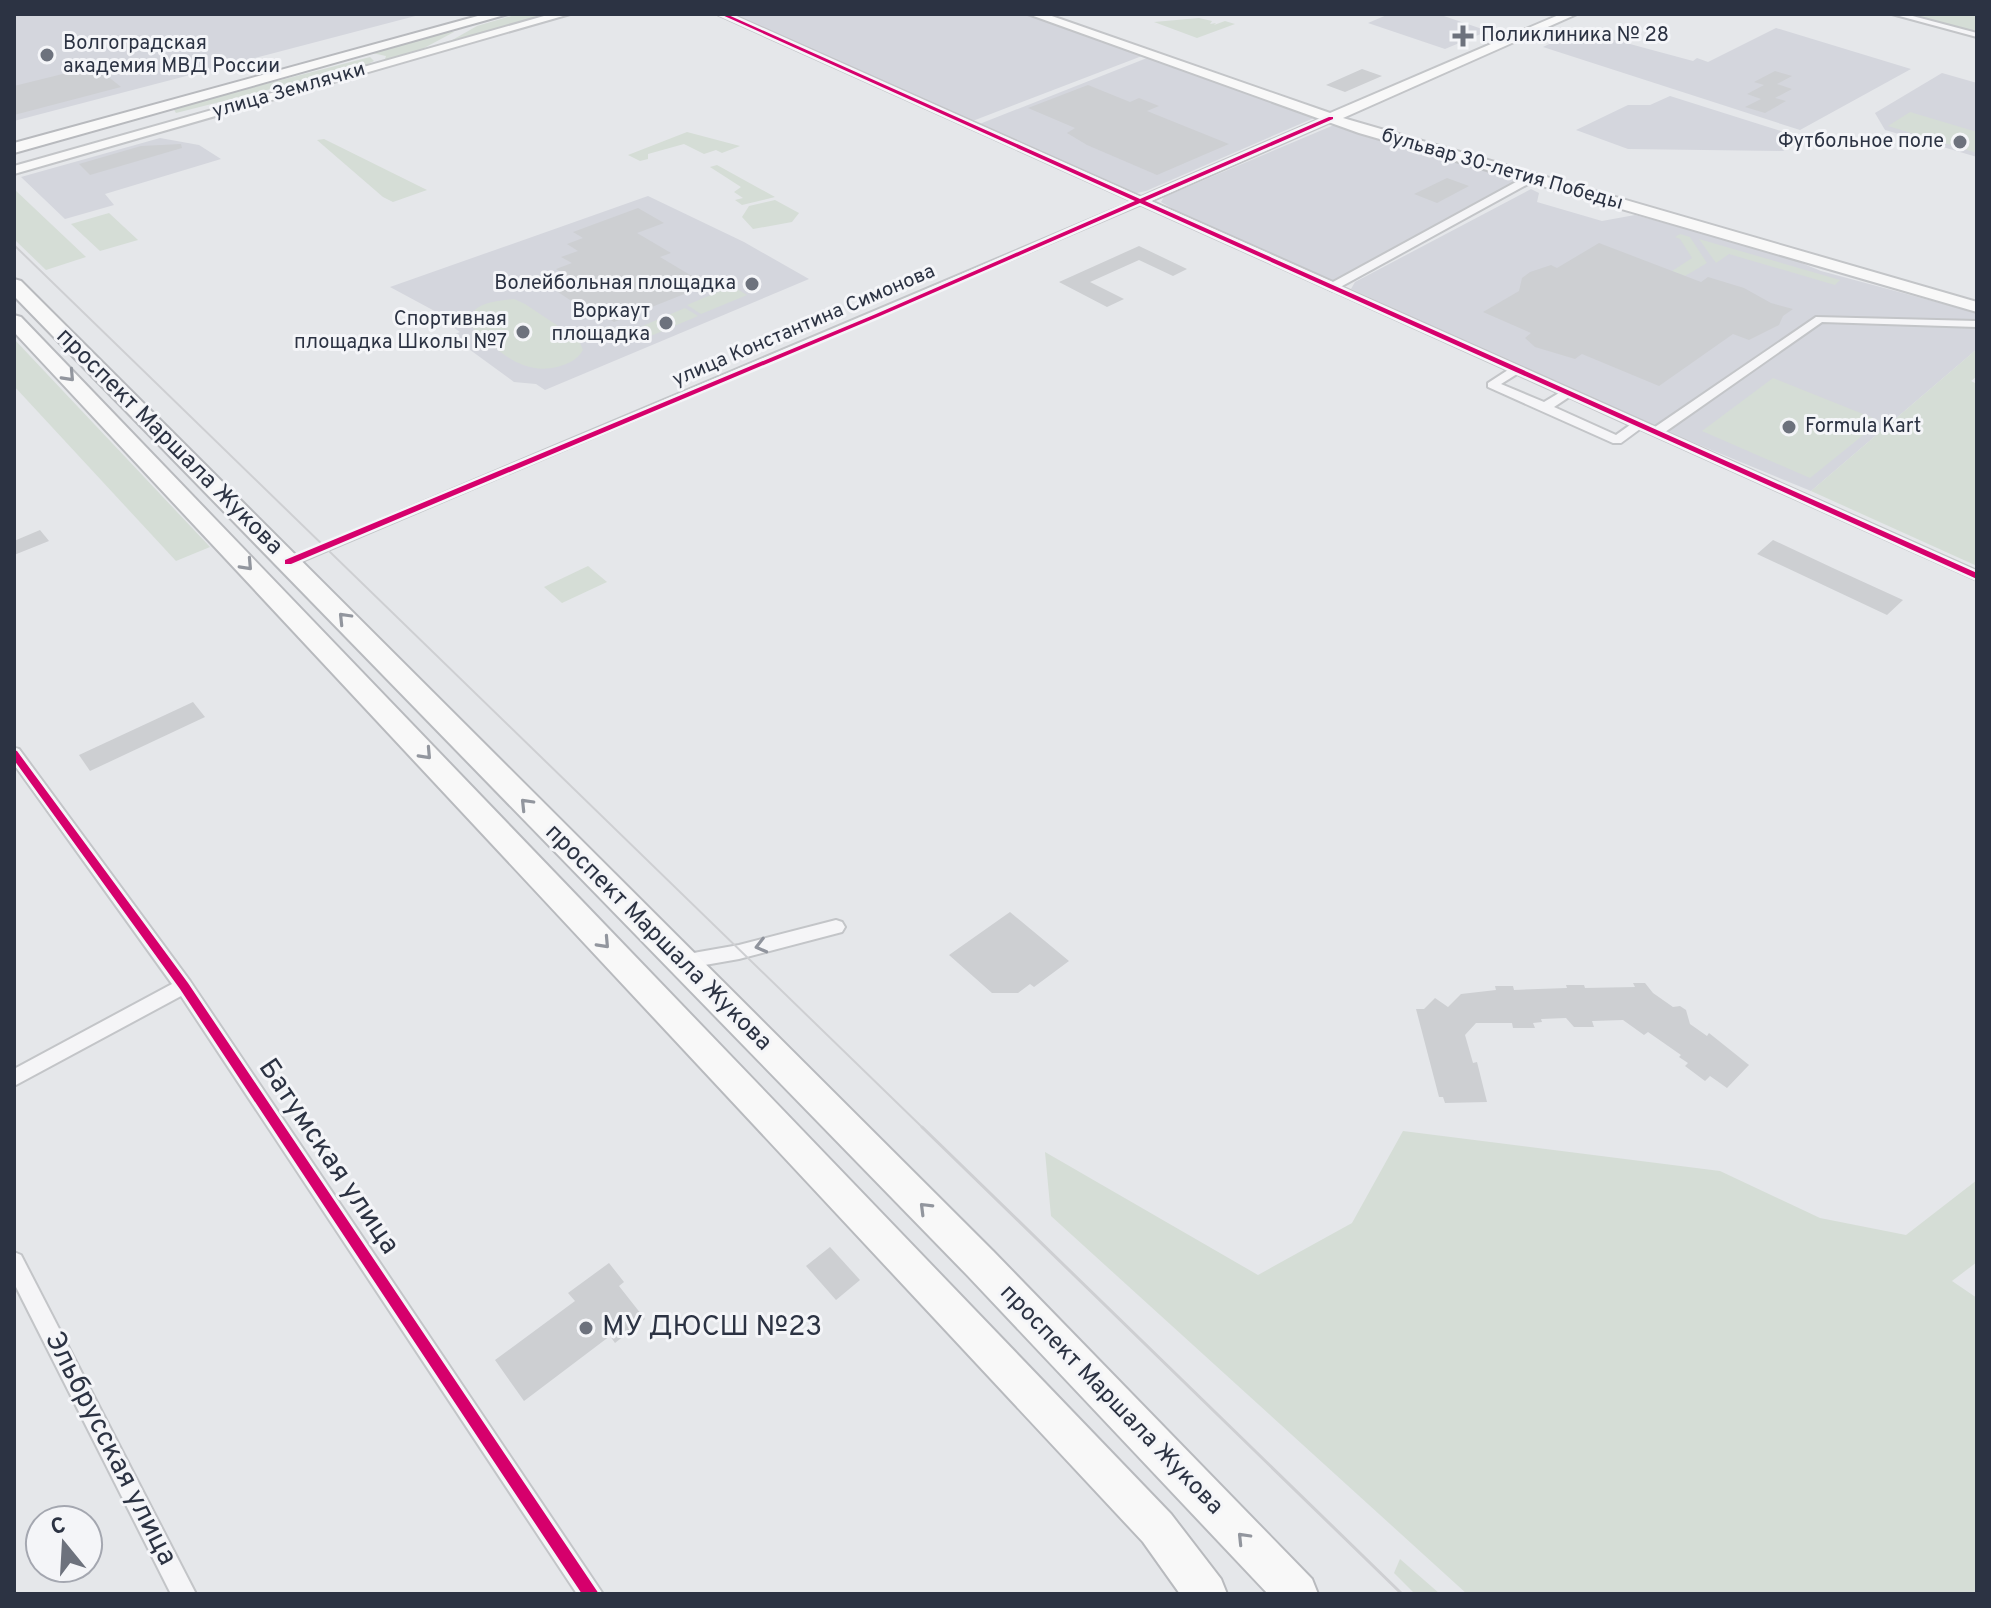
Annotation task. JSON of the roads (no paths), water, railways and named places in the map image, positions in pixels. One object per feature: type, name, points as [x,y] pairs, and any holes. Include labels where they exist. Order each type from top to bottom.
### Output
[{"type":"highway","points":[[14,148],[475,14]]},
{"type":"highway","points":[[14,140],[502,14]]},
{"type":"highway","points":[[419,54],[502,14]]},
{"type":"highway","points":[[344,57],[381,57],[382,60],[374,66]]},
{"type":"highway","name":"проспект Маршала Жукова","points":[[14,285],[980,1263],[1297,1594]]},
{"type":"highway","name":"проспект Маршала Жукова","points":[[14,321],[1157,1528],[1206,1594]]},
{"type":"main road","name":"улица Землячки","points":[[14,170],[564,14]]},
{"type":"main road","name":"бульвар 30-летия Победы","points":[[1034,14],[1331,118],[1977,307]]},
{"type":"main road","name":"улица Константина Симонова","points":[[1331,118],[1571,14]]},
{"type":"street","points":[[722,14],[1977,576]]},
{"type":"street","points":[[1896,14],[1977,35]]},
{"type":"street","name":"улица Константина Симонова","points":[[288,562],[1331,118]]},
{"type":"street","points":[[1333,287],[1531,179]]},
{"type":"street","points":[[1655,433],[1820,319],[1977,324]]},
{"type":"street","points":[[1516,370],[1492,385],[1617,440],[1638,425]]},
{"type":"street","points":[[1545,407],[1567,393]]},
{"type":"street","name":"Батумская улица","points":[[14,753],[184,986],[591,1594]]},
{"type":"street","points":[[681,962],[739,952],[836,927]]},
{"type":"street","points":[[14,1078],[184,986]]},
{"type":"street","name":"Эльбрусская улица","points":[[14,1262],[184,1594]]},
{"type":"tram line","points":[[14,245],[924,1129]]},
{"type":"tram line","points":[[922,1127],[1402,1594]]},
{"type":"place","name":"Поликлиника № 28","points":[[1463,36]]},
{"type":"place","name":"Волгоградская академия МВД России","points":[[47,55]]},
{"type":"place","name":"Футбольное поле","points":[[1960,142]]},
{"type":"place","name":"Волейбольная площадка","points":[[752,284]]},
{"type":"place","name":"Воркаут площадка","points":[[666,323]]},
{"type":"place","name":"Спортивная площадка Школы №7","points":[[523,332]]},
{"type":"place","name":"Formula Kart","points":[[1789,427]]},
{"type":"place","name":"МУ ДЮСШ №23","points":[[586,1328]]}]
